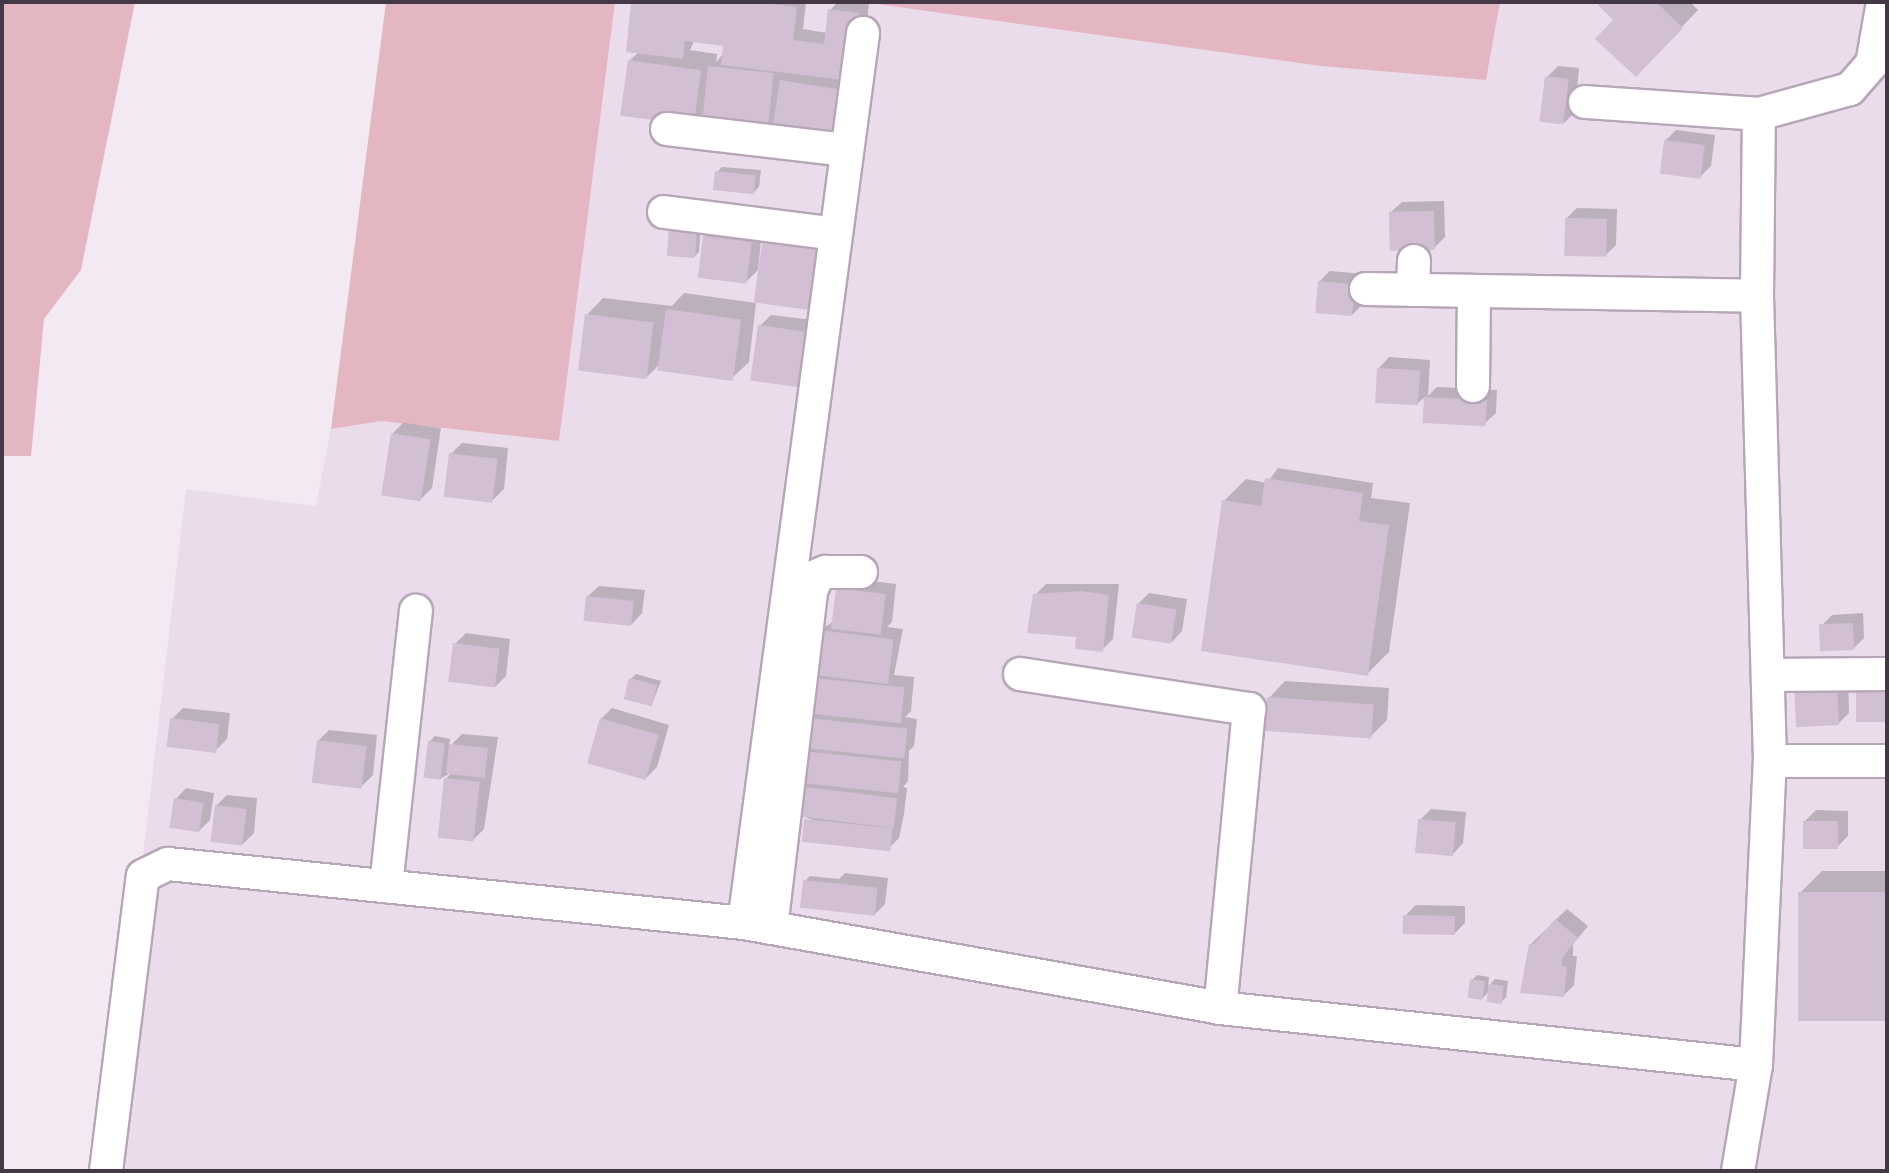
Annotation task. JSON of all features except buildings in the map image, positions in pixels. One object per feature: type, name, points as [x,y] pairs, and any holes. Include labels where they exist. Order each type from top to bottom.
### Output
[{"type":"street","points":[[1586,102],[1759,114],[1850,89],[1872,64],[1883,2]]},
{"type":"street","points":[[757,925],[836,233],[863,33]]},
{"type":"street","points":[[1738,1171],[1756,1065],[1770,761],[1757,296],[1759,114]]},
{"type":"street","points":[[667,129],[847,150]]},
{"type":"street","points":[[664,212],[836,233]]},
{"type":"street","points":[[1366,289],[1413,275],[1474,291],[1757,296]]},
{"type":"street","points":[[1473,386],[1474,291]]},
{"type":"street","points":[[757,925],[811,591],[818,575],[825,572],[861,572]]},
{"type":"street","points":[[386,886],[416,611]]},
{"type":"street","points":[[1020,674],[1250,709],[1220,1008]]},
{"type":"street","points":[[1768,675],[1887,674]]},
{"type":"street","points":[[1770,761],[1887,761]]},
{"type":"street","points":[[106,1171],[143,876],[168,864],[757,925],[1220,1008],[1756,1065]]},
{"type":"shaded area","points":[[2,2],[135,2],[81,270],[44,319],[31,456],[2,456]]},
{"type":"shaded area","points":[[386,2],[615,2],[559,441],[381,421],[331,429]]},
{"type":"shaded area","points":[[615,2],[863,2],[1486,80],[1500,2],[1887,2],[1887,1171],[106,1171],[186,489],[316,506],[331,429],[381,421],[559,441]]},
{"type":"shaded area","points":[[863,2],[1500,2],[1486,80],[1321,66]]}]
